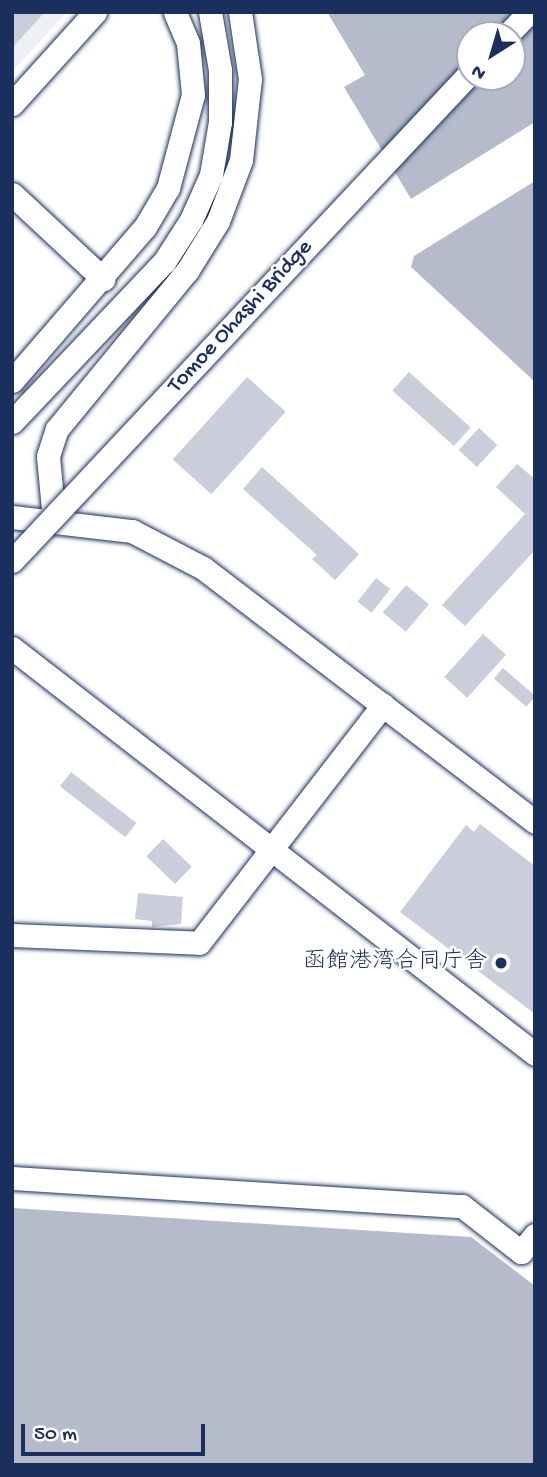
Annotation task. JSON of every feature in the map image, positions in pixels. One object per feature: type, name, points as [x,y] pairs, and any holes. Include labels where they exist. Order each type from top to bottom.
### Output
[{"type":"street","points":[[12,104],[95,12]]},
{"type":"street","points":[[12,380],[145,228],[183,148],[193,96],[188,43],[175,12]]},
{"type":"street","points":[[19,416],[164,262],[191,220],[211,175],[219,122],[220,70],[210,12]]},
{"type":"street","points":[[54,520],[48,456],[57,429],[187,271],[223,209],[241,160],[250,79],[240,12]]},
{"type":"street","name":"Tomoe Ohashi Bridge","points":[[12,561],[456,88]]},
{"type":"street","points":[[12,194],[103,279]]},
{"type":"street","points":[[12,517],[132,531],[203,568],[535,822]]},
{"type":"street","points":[[12,649],[535,1054]]},
{"type":"street","points":[[12,935],[199,943],[383,705]]},
{"type":"street","points":[[12,1178],[462,1206],[530,1250]]},
{"type":"shaded area","points":[[12,12],[67,12],[12,72]]},
{"type":"water","points":[[327,12],[535,12],[535,122],[411,199],[344,87],[365,75]]},
{"type":"water","points":[[535,181],[535,382],[411,267],[414,256]]},
{"type":"water","points":[[12,1208],[471,1237],[535,1286],[535,1465],[12,1465]]},
{"type":"building","points":[[12,12],[45,12],[12,48]]},
{"type":"building","points":[[409,372],[471,428],[454,446],[392,391]]},
{"type":"building","points":[[247,377],[286,412],[211,494],[173,459]]},
{"type":"building","points":[[479,428],[497,445],[477,467],[459,450]]},
{"type":"building","points":[[517,464],[535,479],[535,550],[465,626],[442,605],[525,514],[496,487]]},
{"type":"building","points":[[262,467],[359,554],[335,580],[312,559],[317,555],[243,489]]},
{"type":"building","points":[[376,578],[390,589],[372,613],[358,602]]},
{"type":"building","points":[[406,585],[429,604],[406,632],[383,613]]},
{"type":"building","points":[[483,634],[506,655],[467,698],[444,677]]},
{"type":"building","points":[[503,668],[535,696],[526,707],[494,679]]},
{"type":"building","points":[[71,772],[136,823],[125,837],[60,786]]},
{"type":"building","name":"函館港湾合同庁舎","points":[[480,824],[535,866],[535,1014],[400,912],[466,825],[474,832]]},
{"type":"building","points":[[163,839],[192,867],[175,884],[146,856]]},
{"type":"building","points":[[138,893],[183,897],[181,924],[152,927],[152,921],[135,919]]},
{"type":"place","name":"函館港湾合同庁舎","points":[[501,963]]}]
